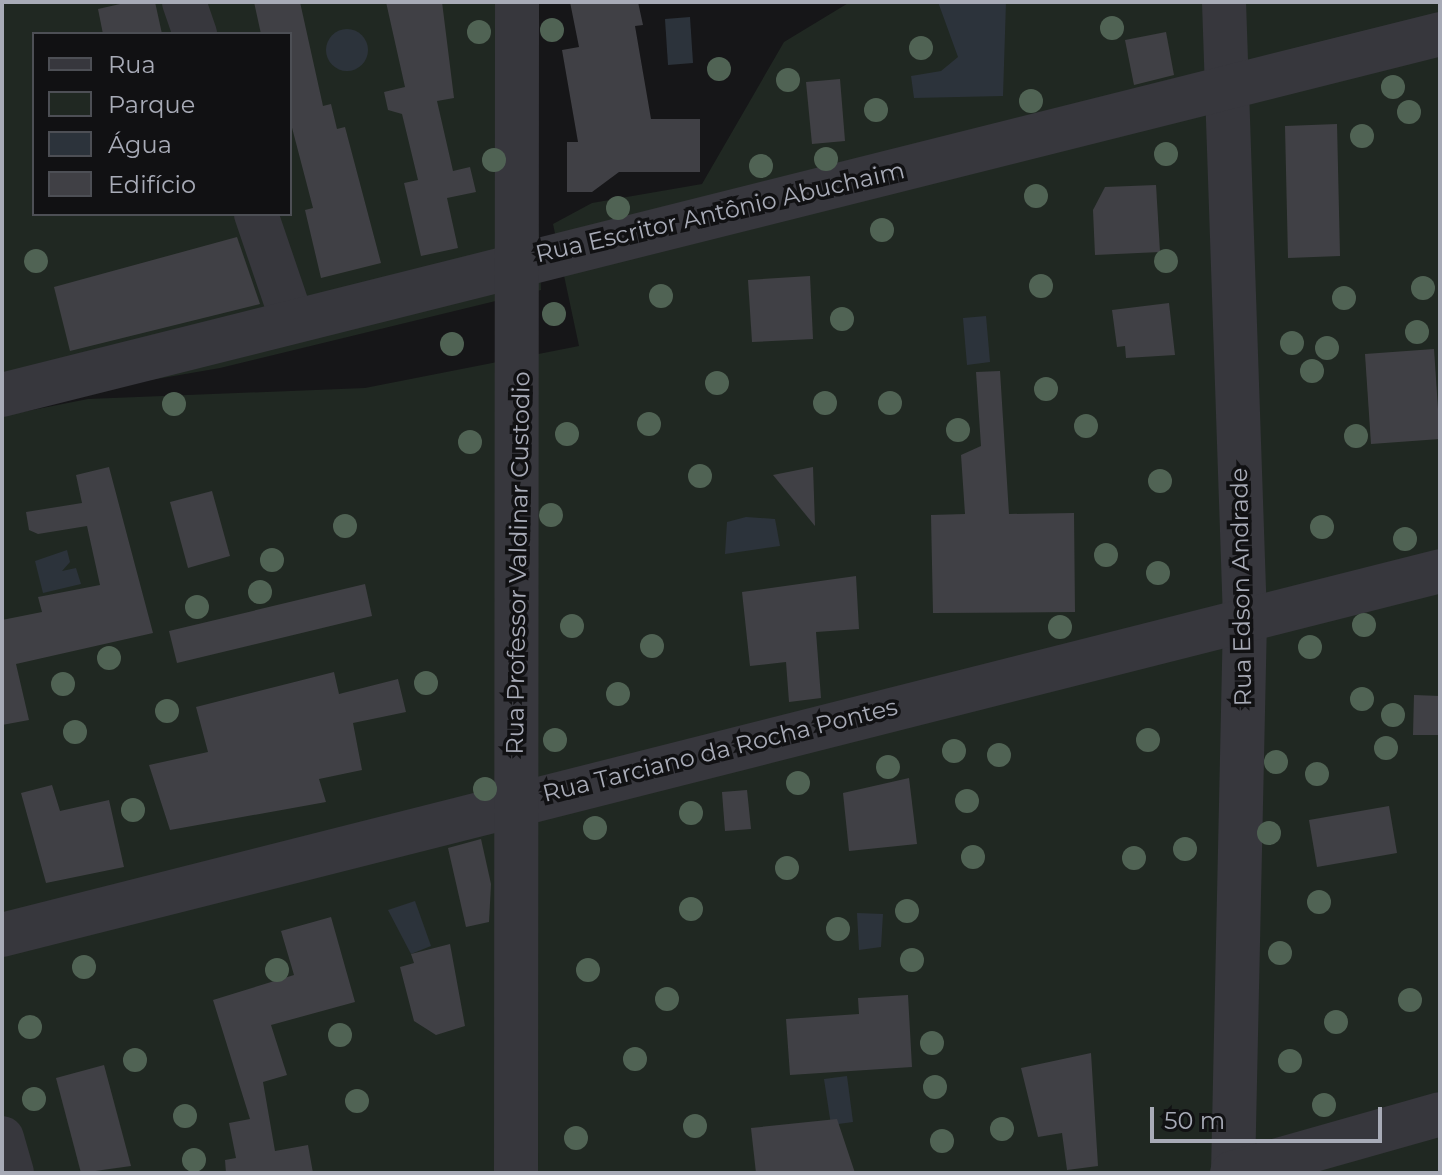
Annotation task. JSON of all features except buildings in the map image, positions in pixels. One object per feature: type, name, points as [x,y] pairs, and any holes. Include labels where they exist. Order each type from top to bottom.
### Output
[{"type":"street","points":[[184,2],[194,32]]},
{"type":"street","name":"Rua Professor Valdinar Custodio","points":[[516,1173],[514,802],[523,259],[517,2]]},
{"type":"street","name":"Rua Edson Andrade","points":[[1224,2],[1245,619],[1232,1173]]},
{"type":"street","name":"Rua Escritor Antônio Abuchaim","points":[[2,395],[523,259],[1440,34]]},
{"type":"street","points":[[257,216],[292,320]]},
{"type":"street","name":"Rua Tarciano da Rocha Pontes","points":[[2,935],[514,802],[1440,571]]},
{"type":"street","points":[[1232,1173],[1440,1114]]},
{"type":"street","points":[[2,1138],[12,1173]]},
{"type":"green space","points":[[2,2],[529,2],[541,290],[220,368],[12,404],[2,384]]},
{"type":"green space","points":[[850,2],[1440,2],[1440,1173],[2,1173],[2,416],[88,399],[365,388],[579,346],[553,224],[592,203],[702,184],[784,42]]},
{"type":"water","points":[[938,2],[1006,2],[1003,96],[914,98],[911,76],[941,71],[958,57]]},
{"type":"water","points":[[690,17],[693,63],[668,65],[665,19]]},
{"type":"water","points":[[347,29],[362,35],[368,50],[362,65],[347,71],[332,65],[326,50],[332,35]]},
{"type":"water","points":[[986,316],[990,362],[967,365],[963,318]]},
{"type":"water","points":[[746,517],[775,519],[780,546],[725,554],[727,522]]},
{"type":"water","points":[[67,550],[70,562],[62,571],[76,568],[81,584],[43,593],[35,561]]},
{"type":"water","points":[[415,901],[431,946],[411,954],[388,910]]},
{"type":"water","points":[[857,913],[883,914],[881,947],[859,950]]},
{"type":"water","points":[[847,1076],[853,1122],[831,1125],[824,1079]]}]
